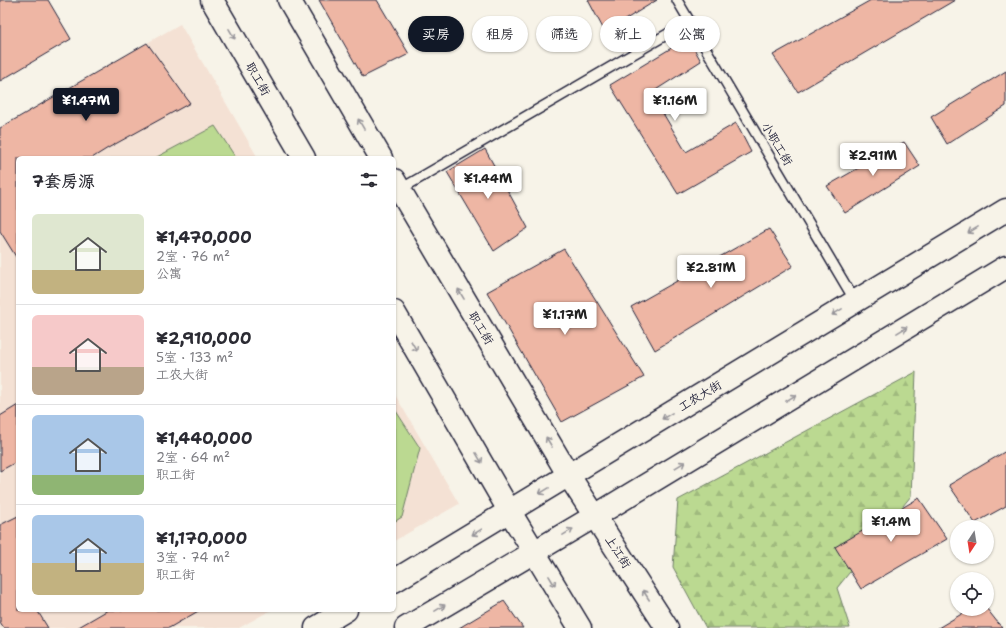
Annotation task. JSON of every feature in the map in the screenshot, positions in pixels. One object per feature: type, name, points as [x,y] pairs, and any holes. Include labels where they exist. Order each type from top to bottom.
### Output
[{"type":"main road","name":"职工街","points":[[212,0],[303,156]]},
{"type":"main road","points":[[289,0],[380,156]]},
{"type":"main road","name":"职工街","points":[[397,185],[569,476]]},
{"type":"main road","name":"工农大街","points":[[396,580],[510,512],[855,300],[1006,210]]},
{"type":"main road","points":[[406,628],[595,516],[1006,268]]},
{"type":"main road","points":[[396,315],[510,512],[580,628]]},
{"type":"main road","name":"上江街","points":[[569,476],[667,628]]},
{"type":"main road","points":[[316,628],[343,612]]},
{"type":"lane","name":"小职工街","points":[[677,0],[687,16]]},
{"type":"lane","points":[[397,185],[664,36]]},
{"type":"lane","name":"小职工街","points":[[708,52],[855,300]]},
{"type":"shaded area","points":[[180,24],[257,156],[16,156],[16,612],[267,612],[239,628],[0,628],[0,128]]},
{"type":"shaded area","points":[[396,396],[459,504],[396,540]]},
{"type":"green space","points":[[215,126],[235,156],[159,156]]},
{"type":"green space","points":[[916,372],[911,496],[837,588],[850,628],[706,628],[673,567],[678,500]]},
{"type":"green space","points":[[396,411],[420,448],[402,517],[396,521]]},
{"type":"building","points":[[0,0],[48,0],[71,39],[0,81]]},
{"type":"building","points":[[319,0],[377,0],[409,54],[363,77]]},
{"type":"building","points":[[588,0],[657,0],[631,16],[600,16],[600,23]]},
{"type":"building","points":[[871,0],[955,0],[798,92],[773,55]]},
{"type":"building","points":[[147,43],[190,103],[95,156],[16,156],[16,257],[0,231],[0,128]]},
{"type":"building","points":[[665,52],[696,52],[701,61],[651,93],[686,152],[736,123],[751,152],[678,194],[610,85]]},
{"type":"building","points":[[1006,71],[1006,106],[947,144],[931,117]]},
{"type":"building","points":[[904,142],[920,166],[845,213],[827,186]]},
{"type":"building","points":[[485,149],[528,228],[494,251],[447,172]]},
{"type":"building","points":[[769,229],[793,266],[655,350],[631,307]]},
{"type":"building","points":[[564,249],[644,377],[562,422],[487,292]]},
{"type":"building","points":[[16,406],[16,462],[0,471],[0,416]]},
{"type":"building","points":[[1006,451],[1006,506],[980,520],[973,520],[949,485]]},
{"type":"building","points":[[919,498],[947,539],[861,589],[835,547]]},
{"type":"building","points":[[16,517],[16,612],[38,612],[48,628],[4,628],[0,622],[0,525]]},
{"type":"building","points":[[504,601],[523,628],[459,628]]},
{"type":"building","points":[[105,612],[197,612],[169,628],[77,628]]},
{"type":"building","points":[[958,616],[993,616],[1002,628],[938,628]]}]
